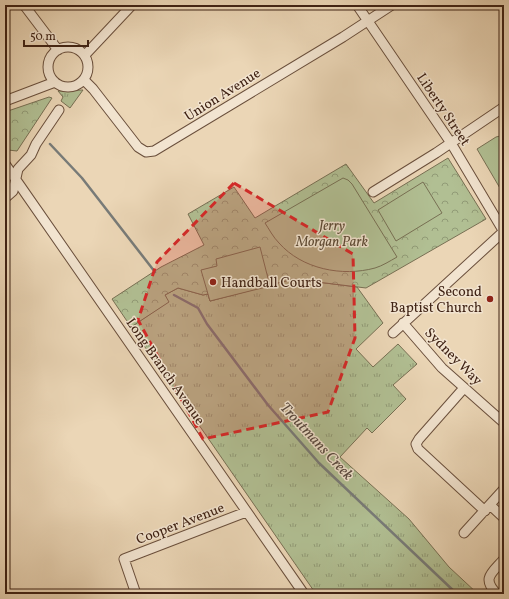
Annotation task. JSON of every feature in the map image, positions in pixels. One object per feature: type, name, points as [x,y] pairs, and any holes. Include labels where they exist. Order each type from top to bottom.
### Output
[{"type":"street","points":[[24,5],[58,50]]},
{"type":"street","points":[[85,55],[132,5]]},
{"type":"street","name":"Liberty Street","points":[[357,5],[451,143],[504,232]]},
{"type":"street","name":"Union Avenue","points":[[84,80],[93,89],[138,147],[146,152],[154,151],[392,5]]},
{"type":"street","points":[[69,47],[75,48],[85,55],[88,65],[87,76],[84,80],[73,87],[67,87],[55,82],[51,78],[48,66],[50,60],[58,50],[69,47]]},
{"type":"street","points":[[5,101],[55,82]]},
{"type":"street","points":[[374,192],[504,108]]},
{"type":"street","points":[[5,198],[13,191],[18,169],[31,155],[36,144],[59,110]]},
{"type":"street","name":"Long Branch Avenue","points":[[5,164],[304,594]]},
{"type":"street","points":[[393,333],[504,232]]},
{"type":"street","name":"Sydney Way","points":[[403,323],[442,368],[504,423]]},
{"type":"street","points":[[464,388],[416,444],[418,449],[488,508],[504,518]]},
{"type":"street","points":[[464,533],[504,489]]},
{"type":"street","name":"Cooper Avenue","points":[[136,594],[124,559],[246,512]]},
{"type":"street","points":[[497,594],[490,587],[488,581],[489,576],[504,559]]},
{"type":"highlighted area","points":[[234,183],[353,254],[355,338],[328,412],[203,439],[138,320],[157,262]]},
{"type":"green space","points":[[83,90],[70,108],[61,101],[63,97],[58,91]]},
{"type":"green space","points":[[49,97],[52,98],[17,151],[8,150],[5,146],[5,112]]},
{"type":"green space","points":[[504,135],[504,195],[477,149],[496,137]]},
{"type":"green space","name":"Jerry Morgan Park","points":[[448,158],[486,219],[366,288],[293,279],[210,301],[208,294],[203,295],[178,288],[165,295],[169,302],[131,327],[112,299],[161,267],[204,245],[188,214],[234,187],[255,218],[346,164],[374,203]]},
{"type":"green space","points":[[343,178],[352,184],[397,257],[383,265],[362,271],[349,272],[323,269],[311,265],[288,252],[273,236],[265,223]]},
{"type":"green space","points":[[423,182],[442,213],[396,241],[378,210]]},
{"type":"green space","points":[[260,247],[270,286],[210,301],[201,270],[217,266],[216,259]]},
{"type":"green space","points":[[293,279],[357,287],[383,323],[356,349],[373,367],[398,344],[417,364],[393,385],[406,399],[372,433],[367,428],[340,457],[409,519],[449,567],[478,594],[316,594],[131,327],[168,302],[165,295],[178,288],[203,295],[208,294],[210,301]]},
{"type":"waterway","points":[[50,144],[82,178],[155,272]]},
{"type":"waterway","name":"Troutmans Creek","points":[[174,295],[198,308],[207,324],[268,405],[319,463],[457,594]]},
{"type":"place","name":"Handball Courts","points":[[213,282]]},
{"type":"place","name":"Second Baptist Church","points":[[490,299]]}]
